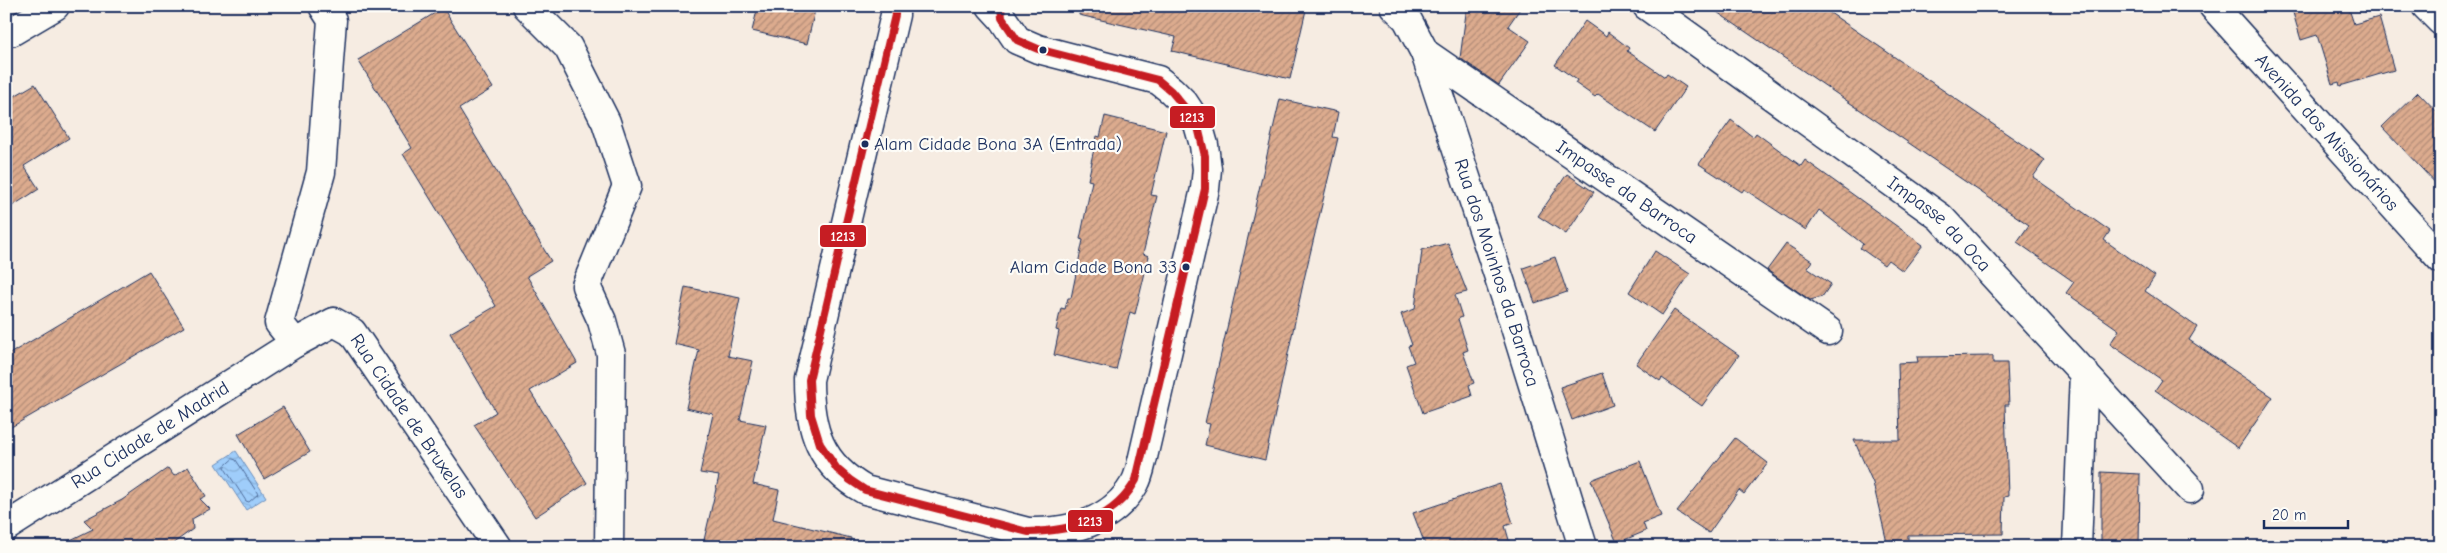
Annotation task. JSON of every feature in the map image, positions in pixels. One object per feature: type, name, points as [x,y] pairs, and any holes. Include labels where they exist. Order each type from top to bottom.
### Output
[{"type":"street","points":[[6,32],[11,32],[55,6]]},
{"type":"street","points":[[295,343],[279,323],[320,172],[332,20],[323,6]]},
{"type":"street","points":[[527,6],[568,47],[606,122],[627,186],[586,286],[602,321],[611,354],[609,547]]},
{"type":"street","name":"Rua dos Moinhos da Barroca","points":[[1394,6],[1406,19],[1425,53],[1511,314],[1584,547]]},
{"type":"street","name":"Impasse da Oca","points":[[1647,6],[1940,217],[2190,489]]},
{"type":"street","name":"Avenida dos Missionários","points":[[2213,6],[2441,259]]},
{"type":"street","points":[[2426,6],[2441,21]]},
{"type":"street","points":[[898,9],[809,380],[812,428],[835,468],[848,480],[865,490],[1028,532],[1050,533],[1097,521],[1118,504],[1135,483],[1143,457],[1206,189],[1207,169],[1204,144],[1198,124],[1184,103],[1158,80],[1038,49],[1017,40],[998,10]]},
{"type":"street","name":"Impasse da Barroca","points":[[1425,53],[1828,331]]},
{"type":"street","name":"Rua Cidade de Bruxelas","points":[[295,343],[334,322],[352,332],[498,547]]},
{"type":"street","name":"Rua Cidade de Madrid","points":[[6,527],[295,343]]},
{"type":"street","points":[[2077,547],[2084,372]]},
{"type":"water","points":[[236,451],[266,497],[246,510],[216,464]]},
{"type":"building","points":[[758,6],[816,6],[807,44],[752,31]]},
{"type":"building","points":[[1080,6],[1287,6],[1306,10],[1290,79],[1172,51],[1176,37],[1079,15]]},
{"type":"building","points":[[1467,6],[1522,6],[1508,26],[1530,41],[1499,85],[1460,58]]},
{"type":"building","points":[[1708,6],[1820,6],[2045,160],[2033,177],[2110,231],[2104,240],[2155,276],[2145,291],[2197,327],[2189,340],[2273,397],[2238,448],[2155,390],[2162,380],[2110,344],[2119,330],[2066,293],[2074,282],[2017,242],[2029,225]]},
{"type":"building","points":[[2291,6],[2348,6],[2354,24],[2379,17],[2394,70],[2340,86],[2339,82],[2332,84],[2317,35],[2301,40]]},
{"type":"building","points":[[443,8],[493,88],[459,109],[551,261],[527,276],[577,363],[530,391],[587,483],[535,517],[474,425],[496,412],[450,333],[496,306],[403,154],[412,148],[358,60]]},
{"type":"building","points":[[1585,21],[1606,36],[1608,32],[1629,48],[1627,51],[1665,77],[1667,74],[1686,87],[1655,132],[1598,94],[1595,97],[1575,83],[1577,80],[1555,65]]},
{"type":"building","points":[[35,84],[69,138],[24,166],[39,189],[6,210],[6,101]]},
{"type":"building","points":[[2418,92],[2441,116],[2441,189],[2382,127]]},
{"type":"building","points":[[1280,99],[1338,112],[1333,137],[1338,138],[1305,275],[1265,460],[1205,445],[1210,424],[1205,423]]},
{"type":"building","points":[[1105,116],[1166,131],[1151,195],[1157,196],[1143,254],[1149,256],[1135,314],[1130,312],[1116,370],[1054,355],[1059,331],[1056,330],[1061,308],[1065,309],[1068,298],[1071,298],[1083,240],[1080,239],[1092,181],[1088,180],[1091,162],[1097,136],[1100,137]]},
{"type":"building","points":[[1731,120],[1753,137],[1756,133],[1801,166],[1805,160],[1923,245],[1903,271],[1888,260],[1884,265],[1860,248],[1863,244],[1819,210],[1806,230],[1744,189],[1742,192],[1699,164]]},
{"type":"building","points":[[1567,174],[1594,192],[1566,234],[1538,216]]},
{"type":"building","points":[[1448,243],[1467,292],[1455,295],[1462,317],[1458,319],[1468,350],[1463,352],[1474,383],[1469,385],[1472,396],[1423,413],[1406,365],[1414,362],[1408,346],[1412,345],[1401,314],[1415,309],[1422,250]]},
{"type":"building","points":[[1786,244],[1812,261],[1807,268],[1831,284],[1822,297],[1810,300],[1767,270]]},
{"type":"building","points":[[1655,251],[1690,274],[1662,315],[1629,292]]},
{"type":"building","points":[[1555,257],[1567,292],[1535,303],[1523,268]]},
{"type":"building","points":[[149,271],[184,327],[6,430],[6,356]]},
{"type":"building","points":[[685,287],[740,298],[728,356],[753,361],[740,420],[766,425],[753,484],[779,490],[773,519],[851,538],[850,547],[735,547],[704,540],[719,476],[700,473],[713,414],[686,408],[699,350],[674,344]]},
{"type":"building","points":[[1674,310],[1739,355],[1702,406],[1662,378],[1660,381],[1636,364]]},
{"type":"building","points":[[1993,356],[1993,363],[2007,363],[2009,405],[2005,405],[2008,496],[2004,497],[2003,534],[1908,535],[1908,547],[1888,547],[1873,483],[1854,440],[1900,440],[1898,363],[1918,362],[1917,357]]},
{"type":"building","points":[[1602,373],[1613,405],[1572,420],[1560,387]]},
{"type":"building","points":[[283,407],[310,452],[264,479],[238,434]]},
{"type":"building","points":[[1735,438],[1768,463],[1744,494],[1739,490],[1709,533],[1677,512]]},
{"type":"building","points":[[1640,461],[1661,516],[1643,523],[1646,531],[1617,543],[1591,480]]},
{"type":"building","points":[[188,467],[206,496],[200,499],[210,509],[192,519],[193,529],[168,547],[56,547],[93,529],[84,520],[122,500],[168,468],[174,476]]},
{"type":"building","points":[[2101,472],[2140,474],[2139,547],[2101,547]]},
{"type":"building","points":[[1500,484],[1513,523],[1505,526],[1511,547],[1426,547],[1413,513]]},
{"type":"transit line","name":"1213","points":[[895,6],[895,15],[809,380],[811,415],[820,444],[837,469],[865,490],[1028,532],[1044,531],[1075,526],[1103,514],[1127,494],[1136,480],[1205,189],[1205,156],[1198,127],[1191,115],[1171,91],[1158,80],[1038,49],[1017,40],[1002,18],[1001,6]]},
{"type":"place","name":"Alam Cidade Bona 3A (Entrada)","points":[[865,144]]},
{"type":"place","name":"Alam Cidade Bona 33","points":[[1186,267]]}]
